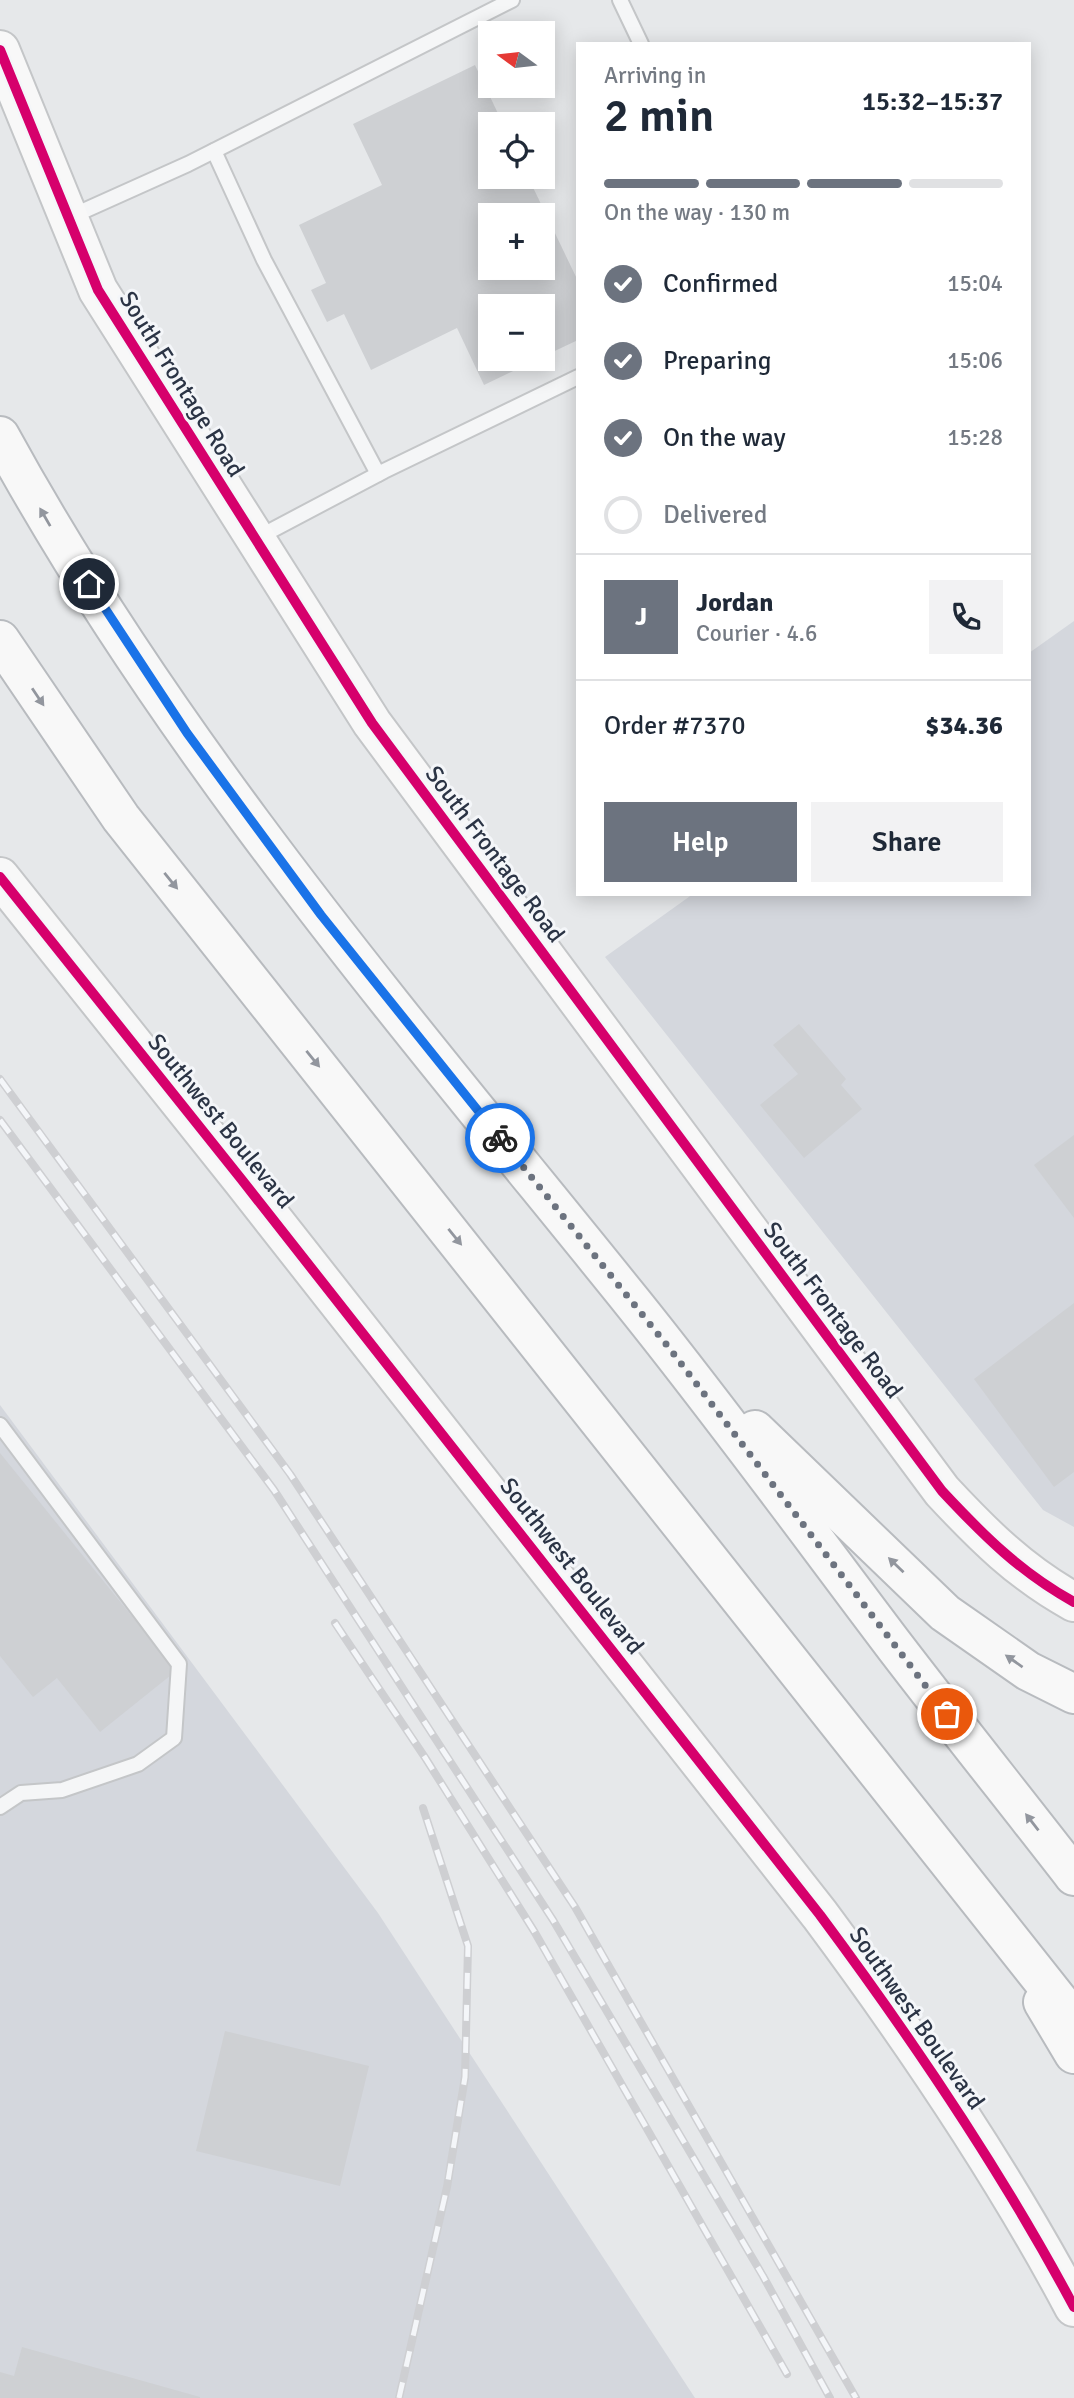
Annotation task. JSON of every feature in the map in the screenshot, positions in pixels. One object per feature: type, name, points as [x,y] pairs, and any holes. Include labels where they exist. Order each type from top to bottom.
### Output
[{"type":"main road","name":"South Frontage Road","points":[[0,50],[98,290],[372,723],[942,1491],[993,1544],[1041,1584],[1074,1602]]},
{"type":"main road","points":[[0,436],[46,520],[187,733],[313,905],[670,1349],[1074,1876]]},
{"type":"main road","points":[[0,640],[121,818],[1074,2020]]},
{"type":"main road","name":"Southwest Boulevard","points":[[0,877],[251,1191],[820,1915],[879,1994],[937,2080],[1041,2244],[1074,2307]]},
{"type":"main road","points":[[670,1349],[945,1613],[1028,1671],[1074,1694]]},
{"type":"main road","points":[[994,1919],[1074,2054]]},
{"type":"lane","points":[[69,218],[214,151],[512,0]]},
{"type":"lane","points":[[620,0],[640,42]]},
{"type":"lane","points":[[214,151],[264,260],[379,474]]},
{"type":"lane","points":[[255,539],[379,474],[576,378]]},
{"type":"lane","points":[[0,1425],[179,1664],[174,1738],[138,1764],[62,1790],[21,1793],[0,1807]]},
{"type":"shaded area","points":[[1074,621],[1074,1527],[1043,1510],[605,957],[690,896],[1031,896],[1031,652]]},
{"type":"shaded area","points":[[0,1405],[378,1913],[695,2398],[0,2398]]},
{"type":"building","points":[[475,65],[478,71],[478,98],[491,98],[497,112],[478,112],[478,189],[534,189],[540,203],[478,203],[478,280],[555,280],[555,233],[576,277],[576,341],[555,351],[555,294],[478,294],[478,371],[513,371],[484,385],[457,328],[371,370],[344,314],[327,322],[311,290],[326,283],[299,225],[382,185],[353,124]]},
{"type":"building","points":[[799,1024],[846,1079],[841,1085],[862,1109],[804,1158],[760,1105],[798,1074],[773,1045]]},
{"type":"building","points":[[1074,1135],[1074,1218],[1034,1165]]},
{"type":"building","points":[[1074,1303],[1074,1472],[1054,1487],[974,1379]]},
{"type":"building","points":[[0,1453],[176,1671],[100,1732],[57,1678],[33,1697],[0,1656]]},
{"type":"building","points":[[225,2031],[369,2066],[340,2186],[196,2151]]},
{"type":"building","points":[[22,2347],[200,2398],[0,2398],[0,2372],[14,2376]]},
{"type":"railway","points":[[0,1079],[290,1474],[575,1907],[856,2398]]},
{"type":"railway","points":[[0,1120],[274,1490],[553,1920],[763,2276],[830,2398]]},
{"type":"railway","points":[[335,1623],[426,1759],[534,1931],[787,2374]]},
{"type":"railway","points":[[399,2398],[447,2187],[465,2077],[468,1946],[423,1808]]},
{"type":"cycle path","points":[[0,50],[98,290],[372,723],[942,1491],[1003,1552],[1037,1579],[1074,1602]]},
{"type":"cycle path","points":[[0,877],[820,1915],[954,2106],[1017,2206],[1074,2307]]},
{"type":"way so far","points":[[500,1138],[670,1349],[947,1714]]},
{"type":"route","points":[[89,584],[187,733],[321,915],[500,1138]]}]
